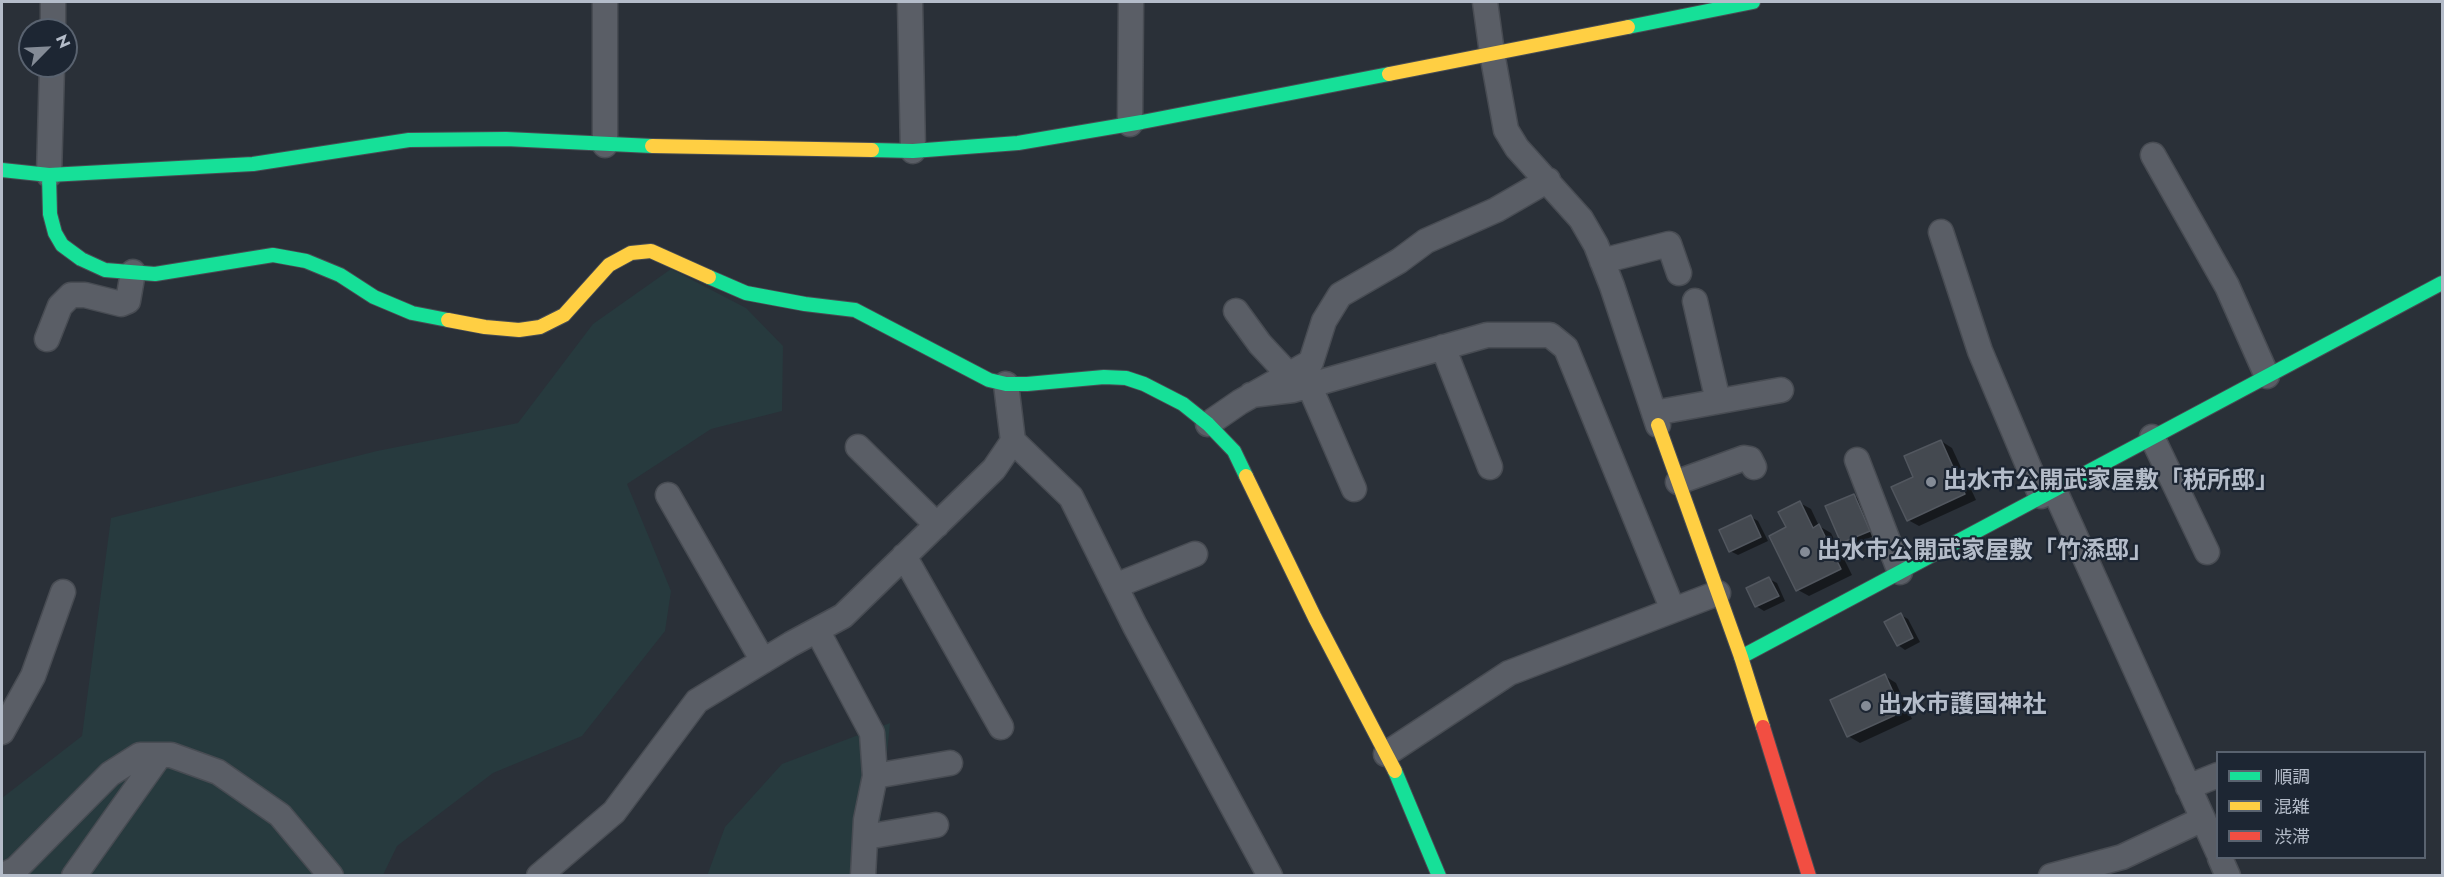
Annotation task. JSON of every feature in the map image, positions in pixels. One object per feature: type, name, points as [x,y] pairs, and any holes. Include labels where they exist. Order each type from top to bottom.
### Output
[{"type":"street","points":[[53,2],[53,18]]},
{"type":"street","points":[[605,2],[605,145]]},
{"type":"street","points":[[910,2],[913,151]]},
{"type":"street","points":[[1130,124],[1131,2]]},
{"type":"street","points":[[1485,2],[1491,53],[1506,130],[1517,148],[1581,219],[1602,261],[1741,657],[1809,876]]},
{"type":"street","points":[[2,170],[49,175],[253,164],[409,140],[506,139],[605,145],[913,151],[1018,143],[1130,124],[1753,2]]},
{"type":"street","points":[[52,78],[49,175],[50,214],[55,233],[62,245],[81,259],[105,270],[155,274],[273,255],[306,261],[340,275],[374,297],[412,313],[485,327],[519,330],[540,327],[564,315],[609,265],[631,254],[651,251],[746,293],[855,310],[989,380],[1006,384],[1104,377],[1126,378],[1144,384],[1183,404],[1208,424],[1234,451],[1315,618],[1386,754],[1439,876]]},
{"type":"street","points":[[2154,155],[2227,286],[2267,376]]},
{"type":"street","points":[[1299,380],[1311,362],[1324,321],[1340,295],[1399,261],[1426,241],[1496,210],[1548,180]]},
{"type":"street","points":[[1941,232],[1980,351],[2216,850]]},
{"type":"street","points":[[1602,261],[1669,244],[1679,273]]},
{"type":"street","points":[[47,339],[60,306],[71,295],[85,295],[121,304],[128,301],[133,272]]},
{"type":"street","points":[[1741,657],[2442,283]]},
{"type":"street","points":[[1695,301],[1718,401]]},
{"type":"street","points":[[1236,311],[1260,344],[1299,380],[1354,489]]},
{"type":"street","points":[[1208,424],[1251,395],[1299,380],[1487,335],[1550,335],[1566,348],[1673,610]]},
{"type":"street","points":[[1443,347],[1490,467]]},
{"type":"street","points":[[1006,384],[1013,441],[1071,497],[1115,586],[1270,876]]},
{"type":"street","points":[[1656,419],[1718,401],[1781,390]]},
{"type":"street","points":[[2152,437],[2207,552]]},
{"type":"street","points":[[544,874],[614,812],[697,701],[843,616],[994,469],[1013,441]]},
{"type":"street","points":[[858,447],[937,525]]},
{"type":"street","points":[[1678,482],[1744,458],[1750,459],[1754,466]]},
{"type":"street","points":[[1857,460],[1900,572]]},
{"type":"street","points":[[668,495],[763,661]]},
{"type":"street","points":[[1115,586],[1196,554]]},
{"type":"street","points":[[904,556],[1000,727]]},
{"type":"street","points":[[2,732],[33,676],[63,592]]},
{"type":"street","points":[[1386,754],[1509,673],[1718,593]]},
{"type":"street","points":[[817,630],[872,733],[874,776],[866,819],[863,876]]},
{"type":"street","points":[[2,876],[16,869],[110,774],[140,755],[171,755],[218,772],[280,815],[331,876]]},
{"type":"street","points":[[74,876],[160,755]]},
{"type":"street","points":[[874,776],[950,763]]},
{"type":"street","points":[[2188,787],[2216,775]]},
{"type":"street","points":[[2051,876],[2122,857],[2203,819]]},
{"type":"street","points":[[866,837],[936,825]]},
{"type":"green space","points":[[671,269],[746,308],[783,346],[782,411],[711,429],[627,484],[671,591],[665,631],[582,736],[493,773],[397,846],[383,875],[2,876],[2,798],[82,736],[111,518],[377,451],[518,423],[593,324]]},
{"type":"green space","points":[[890,723],[875,875],[707,876],[725,827],[782,764]]},
{"type":"building","name":"出水市公開武家屋敷「税所邸」","points":[[1941,440],[1965,494],[1907,521],[1891,487],[1913,477],[1904,456]]},
{"type":"building","points":[[1854,494],[1870,531],[1841,543],[1825,506]]},
{"type":"building","name":"出水市公開武家屋敷「竹添邸」","points":[[1800,501],[1813,528],[1819,524],[1841,569],[1796,591],[1769,536],[1786,527],[1778,512]]},
{"type":"building","points":[[1751,515],[1761,537],[1729,552],[1719,530]]},
{"type":"building","points":[[1769,577],[1779,596],[1755,607],[1746,588]]},
{"type":"building","points":[[1901,613],[1913,638],[1897,646],[1884,622]]},
{"type":"building","name":"出水市護国神社","points":[[1885,674],[1902,712],[1847,737],[1830,700]]},
{"type":"traffic: fast","points":[[1628,27],[1753,2]]},
{"type":"traffic: fast","points":[[872,150],[913,151],[1018,143],[1142,122],[1389,74]]},
{"type":"traffic: fast","points":[[2,170],[49,175],[253,164],[409,140],[506,139],[652,146]]},
{"type":"traffic: fast","points":[[49,175],[50,214],[55,233],[62,245],[81,259],[105,270],[155,274],[273,255],[306,261],[340,275],[374,297],[412,313],[448,320]]},
{"type":"traffic: fast","points":[[709,277],[746,293],[855,310],[989,380],[1006,384],[1027,384],[1104,377],[1126,378],[1144,384],[1183,404],[1208,424],[1234,451],[1246,476]]},
{"type":"traffic: fast","points":[[1741,657],[2442,283]]},
{"type":"traffic: fast","points":[[1395,771],[1439,876]]},
{"type":"traffic: slow","points":[[1389,74],[1628,27]]},
{"type":"traffic: slow","points":[[652,146],[872,150]]},
{"type":"traffic: slow","points":[[448,320],[519,330],[540,327],[564,315],[609,265],[631,253],[651,251],[709,277]]},
{"type":"traffic: slow","points":[[1658,425],[1741,657],[1763,727]]},
{"type":"traffic: slow","points":[[1246,476],[1315,618],[1395,771]]},
{"type":"traffic: jam","points":[[1763,727],[1809,876]]},
{"type":"place","name":"出水市公開武家屋敷「税所邸」","points":[[1931,482]]},
{"type":"place","name":"出水市公開武家屋敷「竹添邸」","points":[[1805,552]]},
{"type":"place","name":"出水市護国神社","points":[[1866,706]]}]
